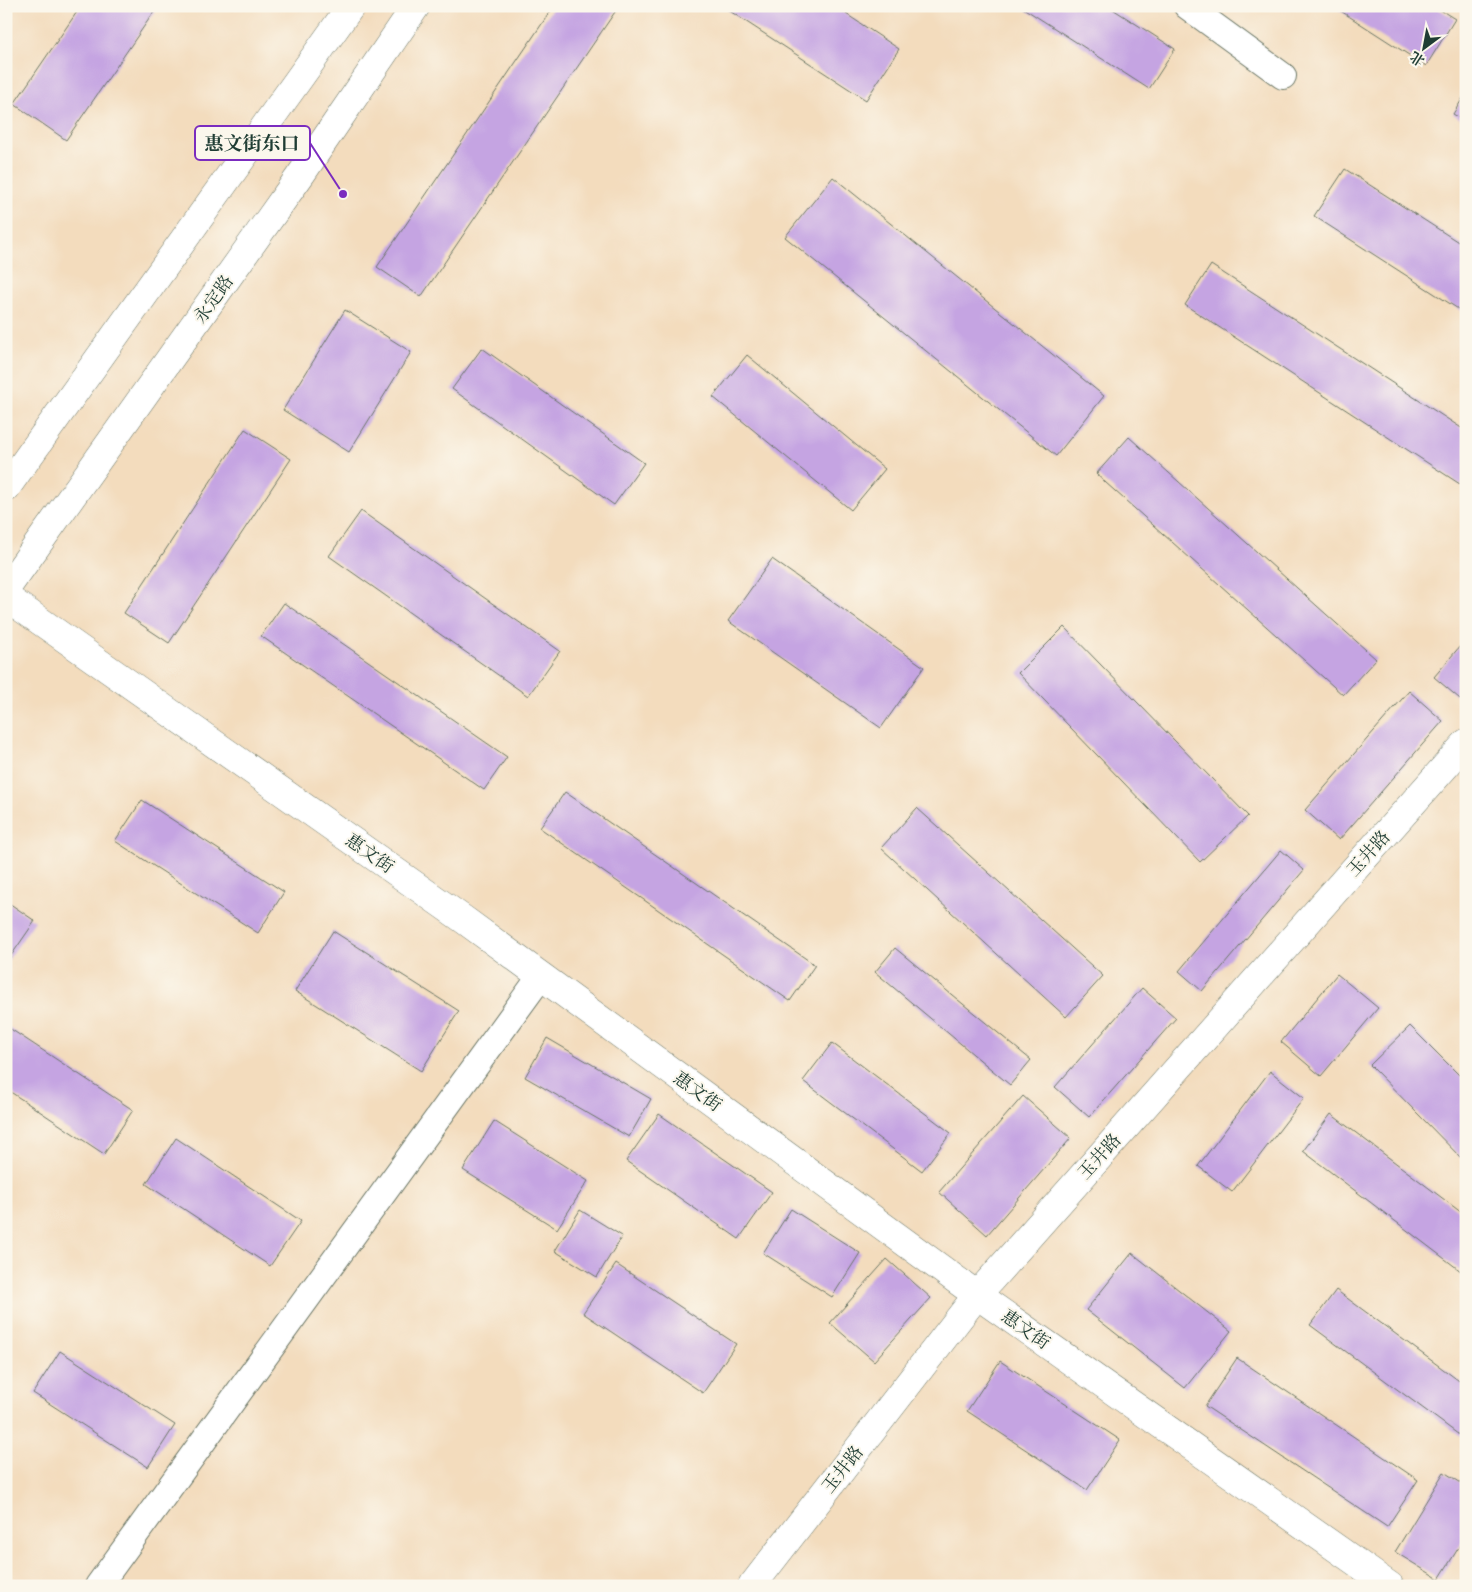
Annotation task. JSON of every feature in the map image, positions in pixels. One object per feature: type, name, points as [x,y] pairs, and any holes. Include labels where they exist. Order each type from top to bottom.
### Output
[{"type":"main road","points":[[6,488],[350,6]]},
{"type":"main road","name":"永定路","points":[[6,589],[302,173],[416,6]]},
{"type":"main road","name":"惠文街","points":[[6,597],[463,919],[977,1295],[1390,1586]]},
{"type":"main road","name":"玉井路","points":[[752,1586],[977,1295],[1466,743]]},
{"type":"street","points":[[1187,6],[1283,76]]},
{"type":"street","points":[[98,1586],[542,976]]},
{"type":"building","points":[[81,6],[158,6],[66,140],[14,104]]},
{"type":"building","points":[[554,6],[619,6],[421,297],[377,267]]},
{"type":"building","points":[[722,6],[834,6],[899,49],[866,100]]},
{"type":"building","points":[[1020,6],[1108,6],[1175,49],[1149,89]]},
{"type":"building","points":[[1333,6],[1434,6],[1455,19],[1426,66]]},
{"type":"building","points":[[1466,93],[1466,122],[1453,114]]},
{"type":"building","points":[[1345,169],[1466,247],[1466,314],[1314,216]]},
{"type":"building","points":[[833,177],[1104,396],[1056,456],[785,237]]},
{"type":"building","points":[[1211,265],[1466,431],[1466,488],[1185,305]]},
{"type":"building","points":[[345,310],[411,352],[349,452],[283,410]]},
{"type":"building","points":[[482,348],[644,463],[614,505],[452,389]]},
{"type":"building","points":[[747,355],[885,469],[851,510],[713,397]]},
{"type":"building","points":[[245,429],[291,459],[169,643],[124,613]]},
{"type":"building","points":[[1129,437],[1376,659],[1343,695],[1096,474]]},
{"type":"building","points":[[361,511],[560,651],[528,696],[329,556]]},
{"type":"building","points":[[772,559],[924,667],[881,728],[728,621]]},
{"type":"building","points":[[284,603],[507,757],[484,790],[261,636]]},
{"type":"building","points":[[1064,627],[1248,816],[1200,862],[1018,673]]},
{"type":"building","points":[[1466,639],[1466,704],[1434,677]]},
{"type":"building","points":[[1409,691],[1443,721],[1339,840],[1305,810]]},
{"type":"building","points":[[565,792],[815,965],[790,1001],[540,828]]},
{"type":"building","points":[[142,800],[284,892],[258,933],[115,841]]},
{"type":"building","points":[[917,808],[1103,976],[1066,1017],[881,848]]},
{"type":"building","points":[[1281,850],[1304,870],[1202,991],[1179,971]]},
{"type":"building","points":[[6,901],[35,921],[6,963]]},
{"type":"building","points":[[333,931],[459,1011],[421,1071],[295,991]]},
{"type":"building","points":[[895,948],[1031,1060],[1010,1085],[875,972]]},
{"type":"building","points":[[1337,974],[1378,1008],[1321,1076],[1281,1042]]},
{"type":"building","points":[[1142,988],[1176,1018],[1089,1117],[1055,1087]]},
{"type":"building","points":[[6,1026],[133,1110],[104,1154],[6,1089]]},
{"type":"building","points":[[1410,1026],[1466,1082],[1466,1163],[1370,1065]]},
{"type":"building","points":[[547,1038],[651,1099],[629,1137],[525,1077]]},
{"type":"building","points":[[832,1043],[951,1133],[922,1171],[803,1081]]},
{"type":"building","points":[[1270,1071],[1304,1098],[1232,1192],[1198,1166]]},
{"type":"building","points":[[1023,1096],[1071,1138],[987,1235],[939,1192]]},
{"type":"building","points":[[659,1114],[772,1192],[739,1239],[626,1161]]},
{"type":"building","points":[[1331,1114],[1466,1216],[1466,1275],[1303,1151]]},
{"type":"building","points":[[494,1121],[588,1181],[557,1229],[463,1170]]},
{"type":"building","points":[[176,1138],[301,1221],[270,1266],[146,1184]]},
{"type":"building","points":[[791,1209],[860,1253],[832,1297],[763,1253]]},
{"type":"building","points":[[580,1210],[622,1236],[597,1277],[555,1251]]},
{"type":"building","points":[[1132,1253],[1231,1331],[1185,1388],[1086,1310]]},
{"type":"building","points":[[887,1259],[931,1298],[874,1361],[830,1323]]},
{"type":"building","points":[[616,1264],[736,1344],[703,1393],[583,1313]]},
{"type":"building","points":[[1336,1290],[1466,1386],[1466,1440],[1310,1325]]},
{"type":"building","points":[[60,1351],[175,1425],[148,1467],[33,1393]]},
{"type":"building","points":[[1237,1358],[1418,1480],[1387,1527],[1205,1406]]},
{"type":"building","points":[[1000,1361],[1120,1440],[1087,1490],[967,1411]]},
{"type":"building","points":[[1444,1472],[1466,1486],[1466,1536],[1439,1579],[1395,1552]]},
{"type":"place","name":"惠文街东口","points":[[343,194]]}]
